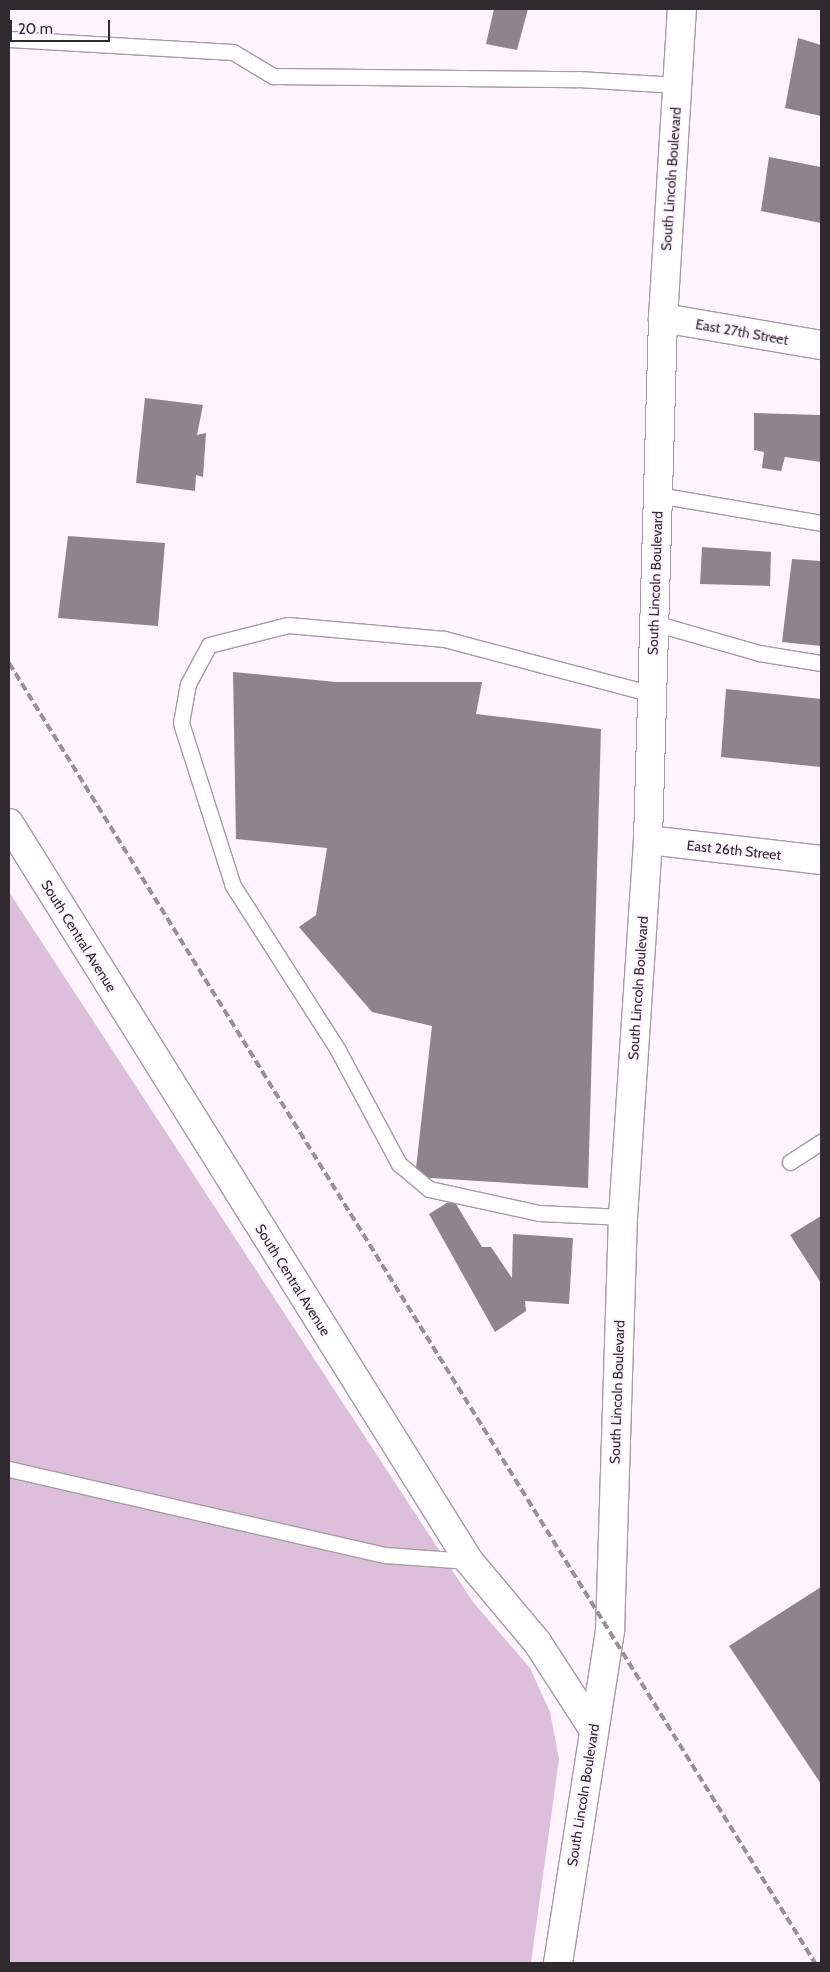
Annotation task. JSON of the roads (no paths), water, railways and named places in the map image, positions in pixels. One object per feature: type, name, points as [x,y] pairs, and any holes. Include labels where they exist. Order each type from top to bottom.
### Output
[{"type":"street","name":"South Lincoln Boulevard","points":[[558,1963],[592,1727],[605,1680],[610,1630],[622,1217],[648,840],[663,318],[682,9]]},
{"type":"street","name":"East 27th Street","points":[[663,318],[821,345]]},
{"type":"street","name":"South Central Avenue","points":[[9,823],[469,1562],[538,1642],[592,1727]]},
{"type":"street","name":"East 26th Street","points":[[648,840],[821,860]]},
{"type":"lane","points":[[9,39],[233,52],[273,76],[578,79],[677,85]]},
{"type":"lane","points":[[658,495],[821,523]]},
{"type":"lane","points":[[654,623],[759,653],[821,663]]},
{"type":"lane","points":[[622,1217],[539,1213],[429,1189],[399,1164],[338,1050],[233,886],[181,723],[188,684],[209,645],[288,625],[444,639],[652,694]]},
{"type":"lane","points":[[790,1162],[821,1142]]},
{"type":"lane","points":[[9,1469],[385,1555],[469,1562]]},
{"type":"railway","points":[[9,663],[815,1963]]}]
